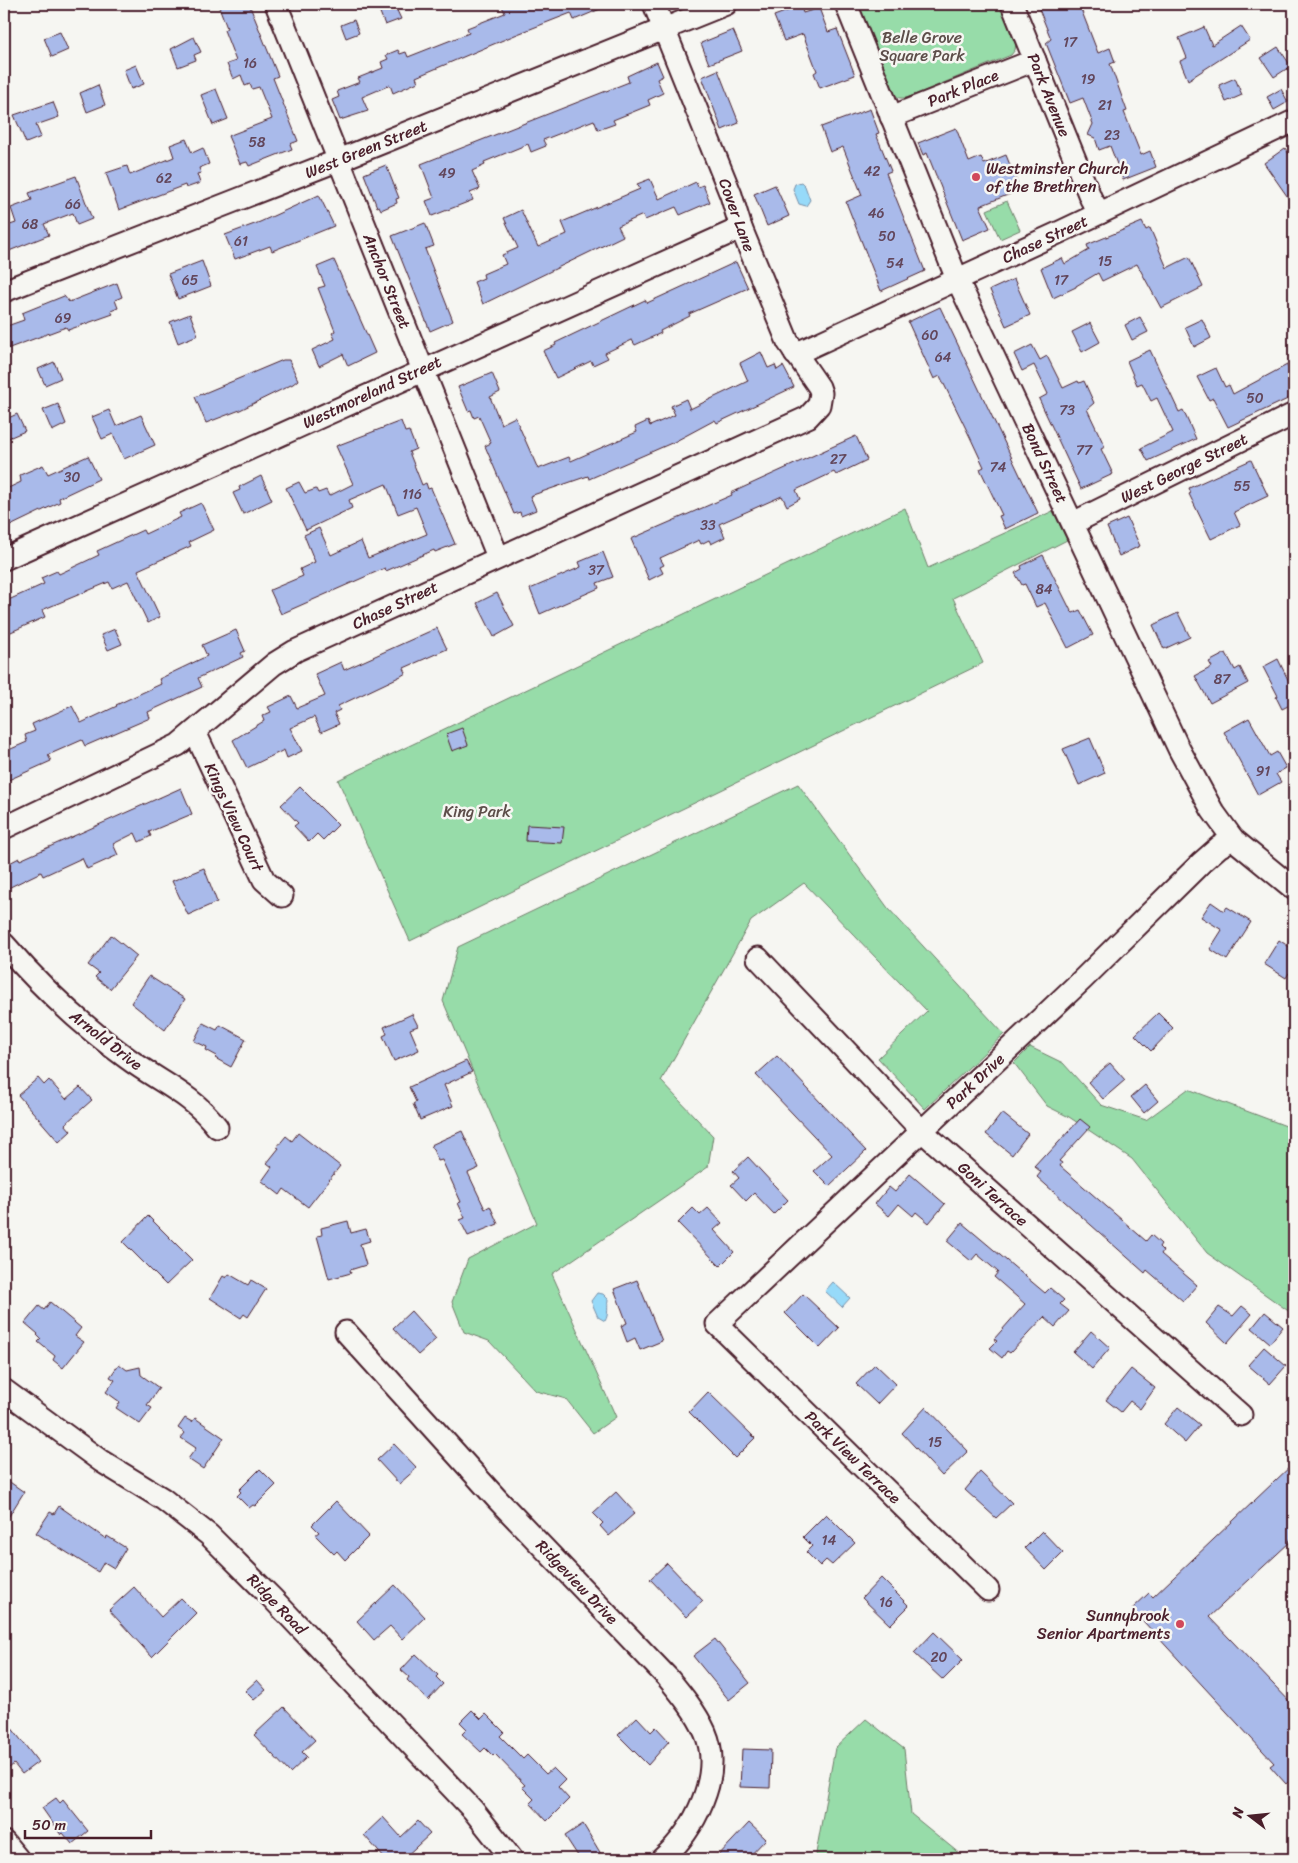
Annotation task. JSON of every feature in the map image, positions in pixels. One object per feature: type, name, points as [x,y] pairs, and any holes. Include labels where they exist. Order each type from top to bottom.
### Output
[{"type":"street","name":"Anchor Street","points":[[276,4],[498,557]]},
{"type":"street","name":"Cover Lane","points":[[654,4],[730,195],[740,228],[794,354],[821,393],[817,410],[808,417]]},
{"type":"street","name":"West Green Street","points":[[4,291],[339,160],[726,4]]},
{"type":"street","name":"Bond Street","points":[[846,4],[957,279],[1175,742],[1212,810],[1233,839],[1294,889]]},
{"type":"street","name":"Park Avenue","points":[[1012,4],[1091,199],[1100,213]]},
{"type":"street","name":"Park Place","points":[[891,117],[1035,60]]},
{"type":"street","name":"Chase Street","points":[[794,354],[1294,121]]},
{"type":"street","name":"Westmoreland Street","points":[[4,559],[422,369],[740,228]]},
{"type":"street","name":"West George Street","points":[[1073,523],[1294,414]]},
{"type":"street","name":"Chase Street","points":[[4,828],[178,745],[282,658],[498,557],[808,417]]},
{"type":"street","name":"Kings View Court","points":[[195,732],[264,880],[282,896]]},
{"type":"street","name":"Park Drive","points":[[717,1324],[1083,979],[1202,862],[1219,847],[1233,839]]},
{"type":"street","name":"Arnold Drive","points":[[4,944],[39,984],[64,1008],[126,1058],[199,1105],[217,1127]]},
{"type":"street","name":"Goni Terrace","points":[[758,958],[922,1131],[1241,1415]]},
{"type":"street","name":"Park View Terrace","points":[[717,1324],[988,1590]]},
{"type":"street","name":"Ridgeview Drive","points":[[346,1332],[497,1499],[668,1678],[693,1709],[706,1734],[710,1753],[705,1798],[687,1832],[662,1859]]},
{"type":"street","name":"Ridge Road","points":[[4,1390],[49,1425],[101,1461],[163,1499],[209,1535],[473,1810],[512,1859]]},
{"type":"street","points":[[4,1842],[18,1859]]},
{"type":"green space","name":"Belle Grove Square Park","points":[[858,4],[1000,4],[1016,43],[1015,50],[1011,55],[907,98],[899,98],[893,93]]},
{"type":"green space","points":[[1007,201],[1020,230],[1000,239],[987,210]]},
{"type":"green space","name":"King Park","points":[[905,508],[928,568],[1053,511],[1067,540],[953,598],[983,663],[410,941],[338,780]]},
{"type":"green space","points":[[798,784],[888,908],[1004,1034],[925,1109],[878,1058],[927,1011],[804,883],[751,921],[661,1081],[713,1136],[708,1167],[552,1274],[616,1417],[593,1433],[566,1399],[536,1391],[489,1341],[464,1332],[452,1302],[468,1259],[537,1223],[443,1001],[458,947]]},
{"type":"green space","points":[[1030,1047],[1063,1063],[1101,1105],[1146,1120],[1188,1089],[1294,1129],[1294,1315],[1207,1253],[1132,1159],[1069,1117],[1047,1106],[1014,1063]]},
{"type":"green space","points":[[866,1719],[904,1749],[911,1814],[966,1859],[815,1859],[835,1748]]},
{"type":"water","points":[[801,182],[805,186],[810,200],[806,206],[799,204],[793,189],[795,184]]},
{"type":"water","points":[[833,1282],[850,1298],[842,1307],[825,1291]]},
{"type":"water","points":[[597,1293],[603,1294],[608,1299],[605,1321],[598,1317],[591,1301]]},
{"type":"building","points":[[218,4],[249,4],[278,76],[273,78],[298,141],[290,144],[292,149],[249,166],[247,162],[240,164],[228,136],[272,119],[259,87],[252,89],[250,84],[245,86],[241,75],[233,79],[227,64],[236,61],[224,30],[227,28]]},
{"type":"building","points":[[394,4],[401,19],[385,25],[379,10]]},
{"type":"building","points":[[501,4],[612,4],[574,20],[571,13],[515,35],[416,77],[418,82],[393,93],[390,85],[362,97],[368,111],[340,120],[332,100],[339,97],[337,91],[360,82],[358,78],[383,68],[381,62],[388,59],[386,55],[398,50],[400,54],[406,52],[408,57],[469,33],[467,28],[505,13]]},
{"type":"building","points":[[1041,4],[1079,4],[1098,53],[1110,48],[1115,62],[1110,64],[1127,111],[1124,112],[1141,155],[1150,151],[1156,167],[1123,180],[1110,146],[1099,150],[1095,138],[1088,135],[1093,124],[1083,98],[1070,103],[1046,43],[1051,39],[1039,9],[1042,8]]},
{"type":"building","points":[[801,6],[803,13],[819,8],[828,32],[837,29],[855,75],[820,88],[814,73],[817,71],[803,34],[784,41],[774,16]]},
{"type":"building","points":[[354,20],[359,33],[346,38],[341,25]]},
{"type":"building","points":[[1241,26],[1250,40],[1188,80],[1180,61],[1187,58],[1179,38],[1204,27],[1212,45]]},
{"type":"building","points":[[733,30],[742,51],[709,64],[701,43]]},
{"type":"building","points":[[60,32],[68,50],[52,57],[44,38]]},
{"type":"building","points":[[194,37],[201,52],[194,55],[196,60],[178,67],[171,49]]},
{"type":"building","points":[[1278,47],[1291,66],[1274,77],[1261,58]]},
{"type":"building","points":[[657,62],[663,76],[657,79],[663,93],[648,100],[650,105],[613,120],[615,124],[598,130],[594,120],[543,140],[546,146],[531,152],[528,144],[484,162],[485,165],[472,171],[480,189],[470,193],[473,200],[432,216],[426,201],[434,198],[421,164],[629,82],[627,76]]},
{"type":"building","points":[[136,65],[144,84],[131,89],[124,70]]},
{"type":"building","points":[[718,70],[739,123],[722,130],[702,77]]},
{"type":"building","points":[[1235,78],[1242,95],[1226,102],[1219,85]]},
{"type":"building","points":[[98,85],[105,105],[87,112],[80,93]]},
{"type":"building","points":[[216,89],[228,119],[213,125],[201,95]]},
{"type":"building","points":[[1281,89],[1288,102],[1274,110],[1267,97]]},
{"type":"building","points":[[53,102],[59,117],[36,125],[41,137],[26,143],[14,115]]},
{"type":"building","points":[[870,109],[879,133],[876,134],[891,171],[886,173],[925,271],[881,291],[846,202],[862,195],[843,147],[830,152],[821,127]]},
{"type":"building","name":"Westminster Church of the Brethren","points":[[956,128],[969,162],[981,157],[984,164],[1006,155],[1020,190],[980,206],[990,228],[962,240],[927,153],[923,155],[918,143]]},
{"type":"building","points":[[186,139],[192,153],[203,148],[209,164],[199,168],[201,173],[197,174],[200,183],[186,188],[185,185],[119,210],[106,173],[127,166],[130,175],[174,157],[170,145]]},
{"type":"building","points":[[1285,148],[1294,161],[1294,206],[1264,163]]},
{"type":"building","points":[[386,165],[399,198],[396,199],[397,203],[381,210],[379,206],[377,207],[364,174]]},
{"type":"building","points":[[76,176],[92,219],[77,225],[73,213],[44,224],[49,235],[4,253],[4,227],[16,223],[11,208],[32,200],[29,193]]},
{"type":"building","points":[[650,179],[659,199],[696,182],[698,187],[703,185],[710,202],[680,215],[676,207],[645,220],[643,215],[618,226],[623,236],[483,304],[474,282],[484,278],[483,274],[506,264],[502,255],[518,248],[504,218],[521,210],[538,247],[567,234],[562,222],[640,189],[637,184]]},
{"type":"building","points":[[775,185],[789,216],[767,226],[754,194]]},
{"type":"building","points":[[319,195],[334,226],[272,251],[270,246],[235,259],[225,235],[260,222]]},
{"type":"building","points":[[1142,222],[1146,230],[1150,228],[1167,268],[1189,257],[1203,287],[1161,308],[1137,264],[1102,281],[1098,273],[1076,287],[1053,298],[1041,268],[1062,258],[1065,264],[1089,250],[1087,245]]},
{"type":"building","points":[[425,223],[434,246],[425,249],[453,321],[430,331],[392,236]]},
{"type":"building","points":[[334,260],[375,353],[348,366],[343,354],[319,366],[312,350],[335,339],[332,333],[335,331],[318,288],[325,286],[317,267]]},
{"type":"building","points":[[202,261],[211,286],[178,299],[168,274]]},
{"type":"building","points":[[736,262],[748,288],[689,314],[690,316],[660,331],[661,333],[635,345],[632,340],[605,353],[608,358],[593,365],[591,361],[556,378],[543,351],[556,345],[555,343],[645,300],[647,303]]},
{"type":"building","points":[[1014,279],[1030,315],[1006,326],[990,290]]},
{"type":"building","points":[[117,283],[122,297],[115,300],[118,308],[111,311],[113,314],[68,330],[66,327],[4,350],[4,327],[24,320],[22,313],[64,296],[69,302]]},
{"type":"building","points":[[940,307],[1038,513],[1005,529],[999,516],[1002,515],[980,469],[984,467],[970,437],[940,376],[934,379],[908,322]]},
{"type":"building","points":[[190,314],[198,335],[178,343],[170,322]]},
{"type":"building","points":[[1140,317],[1148,332],[1132,340],[1125,325]]},
{"type":"building","points":[[1202,319],[1211,338],[1194,347],[1185,327]]},
{"type":"building","points":[[1090,323],[1100,342],[1082,352],[1072,332]]},
{"type":"building","points":[[1032,345],[1040,360],[1047,356],[1063,388],[1078,381],[1079,383],[1084,381],[1094,403],[1087,409],[1105,447],[1101,449],[1113,474],[1081,489],[1039,399],[1048,394],[1034,365],[1022,371],[1014,354]]},
{"type":"building","points":[[1150,350],[1179,412],[1183,410],[1196,439],[1148,461],[1141,448],[1173,432],[1157,398],[1151,401],[1142,383],[1137,385],[1127,361]]},
{"type":"building","points":[[761,352],[768,368],[775,365],[777,370],[783,366],[794,387],[717,423],[715,420],[674,442],[589,479],[588,476],[530,496],[536,510],[521,516],[520,512],[514,514],[485,446],[491,443],[479,416],[474,418],[471,410],[468,411],[458,387],[492,373],[500,392],[490,397],[501,424],[515,417],[538,469],[569,457],[571,461],[637,432],[635,427],[648,421],[650,426],[675,415],[671,406],[686,399],[690,409],[748,381],[740,363]]},
{"type":"building","points":[[283,360],[289,360],[298,380],[240,410],[206,423],[195,397]]},
{"type":"building","points":[[54,362],[61,378],[45,385],[38,369]]},
{"type":"building","points":[[1287,365],[1294,381],[1294,396],[1228,427],[1213,398],[1209,400],[1197,377],[1216,368],[1225,387],[1229,385],[1233,394]]},
{"type":"building","points":[[58,404],[66,424],[52,431],[43,410]]},
{"type":"building","points":[[109,410],[116,426],[141,415],[155,445],[124,459],[113,434],[102,439],[92,417]]},
{"type":"building","points":[[17,414],[25,431],[4,440],[4,420]]},
{"type":"building","points":[[401,421],[405,432],[409,431],[416,449],[409,452],[422,485],[426,483],[428,489],[431,488],[455,544],[435,552],[434,550],[386,571],[385,568],[281,614],[270,590],[303,576],[300,569],[315,562],[304,535],[319,528],[331,555],[361,541],[368,558],[427,534],[416,507],[398,514],[386,484],[349,500],[352,508],[306,530],[286,488],[299,482],[305,493],[316,489],[318,493],[326,490],[329,496],[353,484],[336,446]]},
{"type":"building","points":[[856,436],[867,460],[836,475],[834,472],[796,490],[800,499],[787,506],[782,496],[719,524],[725,537],[711,544],[709,540],[701,544],[699,540],[660,558],[664,565],[660,567],[663,573],[649,580],[631,539],[732,495],[731,493]]},
{"type":"building","points":[[88,456],[99,479],[59,498],[60,502],[4,529],[4,490],[21,482],[20,475],[43,465],[48,474]]},
{"type":"building","points":[[1251,460],[1268,496],[1234,512],[1240,525],[1211,539],[1189,494],[1191,493],[1189,488]]},
{"type":"building","points":[[261,476],[272,500],[243,514],[233,493],[240,490],[239,487]]},
{"type":"building","points":[[201,503],[214,530],[189,542],[191,546],[138,570],[160,617],[148,623],[128,581],[112,588],[109,582],[42,610],[45,617],[4,635],[4,602],[44,584],[41,578],[57,571],[59,574],[99,555],[97,551],[143,530],[145,534],[181,517],[179,513]]},
{"type":"building","points":[[1127,518],[1140,546],[1119,556],[1107,527]]},
{"type":"building","points":[[603,552],[613,577],[597,583],[599,588],[540,614],[530,589],[581,567],[579,562]]},
{"type":"building","points":[[1043,555],[1071,611],[1073,613],[1080,610],[1093,635],[1068,648],[1045,603],[1036,607],[1025,584],[1022,585],[1015,573],[1022,569],[1021,566]]},
{"type":"building","points":[[497,593],[514,626],[494,637],[477,603]]},
{"type":"building","points":[[1178,613],[1190,637],[1164,649],[1153,625]]},
{"type":"building","points":[[437,628],[447,649],[404,668],[406,673],[401,676],[338,706],[340,710],[334,713],[339,724],[321,732],[314,717],[290,728],[302,751],[287,758],[284,750],[247,768],[233,740],[264,721],[262,716],[271,712],[268,707],[291,696],[297,708],[325,696],[315,674],[341,662],[344,670]]},
{"type":"building","points":[[115,629],[122,644],[108,650],[101,635]]},
{"type":"building","points":[[236,630],[245,651],[241,653],[243,657],[198,678],[202,687],[148,712],[150,718],[85,746],[82,740],[48,755],[51,761],[4,782],[4,752],[27,742],[25,735],[35,731],[32,724],[72,706],[81,723],[161,684],[159,679],[207,656],[202,645]]},
{"type":"building","points":[[1226,653],[1235,670],[1240,667],[1248,683],[1210,703],[1195,676],[1212,667],[1209,662]]},
{"type":"building","points":[[1278,659],[1294,692],[1294,703],[1282,709],[1276,697],[1278,696],[1263,667]]},
{"type":"building","points":[[1249,718],[1270,756],[1277,752],[1286,768],[1276,774],[1281,782],[1258,795],[1224,732]]},
{"type":"building","points":[[462,728],[468,745],[452,751],[446,734]]},
{"type":"building","points":[[1090,738],[1105,773],[1079,785],[1063,749]]},
{"type":"building","points":[[300,787],[338,825],[323,840],[317,834],[309,842],[294,826],[298,823],[281,805]]},
{"type":"building","points":[[181,788],[192,814],[149,832],[151,836],[139,842],[135,833],[113,844],[118,855],[87,869],[82,858],[43,876],[41,872],[4,890],[4,866]]},
{"type":"building","points":[[527,825],[564,827],[562,843],[526,841]]},
{"type":"building","points":[[204,868],[217,902],[188,915],[172,881]]},
{"type":"building","points":[[1211,902],[1224,911],[1227,907],[1251,922],[1227,960],[1210,949],[1222,930],[1201,917]]},
{"type":"building","points":[[111,935],[137,956],[110,989],[95,977],[99,973],[88,965]]},
{"type":"building","points":[[1279,940],[1294,950],[1294,976],[1289,973],[1286,978],[1264,964]]},
{"type":"building","points":[[149,976],[185,999],[165,1030],[131,1003]]},
{"type":"building","points":[[1158,1013],[1173,1028],[1151,1051],[1135,1035]]},
{"type":"building","points":[[412,1014],[418,1026],[410,1029],[419,1050],[394,1061],[383,1036],[387,1034],[384,1027]]},
{"type":"building","points":[[203,1023],[217,1030],[220,1025],[246,1039],[231,1067],[215,1058],[217,1056],[206,1050],[207,1047],[194,1041]]},
{"type":"building","points":[[777,1056],[866,1151],[829,1186],[814,1171],[832,1155],[756,1075]]},
{"type":"building","points":[[466,1061],[472,1072],[444,1085],[453,1106],[420,1120],[413,1104],[416,1102],[409,1087]]},
{"type":"building","points":[[1110,1063],[1125,1080],[1103,1099],[1088,1082]]},
{"type":"building","points":[[38,1078],[44,1085],[49,1080],[66,1099],[80,1087],[92,1100],[65,1124],[71,1131],[59,1142],[18,1095]]},
{"type":"building","points":[[1145,1085],[1158,1101],[1144,1113],[1131,1097]]},
{"type":"building","points":[[1002,1113],[1028,1134],[1012,1155],[986,1134]]},
{"type":"building","points":[[1080,1119],[1090,1127],[1059,1161],[1062,1163],[1060,1166],[1146,1241],[1151,1235],[1161,1244],[1159,1247],[1163,1251],[1161,1254],[1197,1285],[1183,1301],[1147,1270],[1145,1273],[1037,1177],[1041,1172],[1034,1166],[1045,1154],[1047,1155]]},
{"type":"building","points":[[462,1131],[479,1168],[468,1173],[485,1209],[490,1206],[498,1224],[468,1236],[460,1220],[465,1218],[458,1203],[461,1202],[442,1160],[438,1161],[431,1145]]},
{"type":"building","points":[[298,1133],[340,1166],[308,1207],[284,1189],[280,1195],[262,1181],[272,1167],[267,1163],[279,1148],[277,1147],[286,1136],[292,1141]]},
{"type":"building","points":[[748,1157],[788,1200],[774,1214],[754,1193],[746,1201],[731,1185],[739,1178],[733,1171]]},
{"type":"building","points":[[910,1174],[945,1204],[929,1223],[916,1212],[913,1216],[899,1204],[889,1216],[875,1204],[889,1187],[895,1192]]},
{"type":"building","points":[[693,1208],[700,1215],[708,1208],[722,1223],[714,1230],[734,1252],[720,1266],[678,1223]]},
{"type":"building","points":[[148,1216],[192,1260],[166,1285],[123,1242]]},
{"type":"building","points":[[348,1221],[351,1233],[366,1229],[370,1241],[360,1244],[366,1265],[350,1270],[351,1273],[329,1279],[317,1236],[322,1235],[321,1228]]},
{"type":"building","points":[[962,1223],[1045,1293],[1050,1288],[1064,1300],[1060,1304],[1069,1311],[1055,1327],[1044,1317],[1010,1353],[1007,1351],[1002,1358],[990,1348],[997,1341],[994,1339],[1025,1304],[994,1277],[998,1272],[977,1254],[971,1261],[947,1241]]},
{"type":"building","points":[[229,1274],[248,1285],[251,1280],[266,1289],[248,1317],[244,1314],[241,1318],[210,1298],[223,1276],[226,1278]]},
{"type":"building","points":[[637,1280],[662,1341],[640,1350],[635,1338],[627,1342],[621,1326],[627,1323],[614,1289]]},
{"type":"building","points":[[803,1294],[839,1328],[820,1348],[785,1313]]},
{"type":"building","points":[[50,1302],[81,1328],[75,1336],[84,1342],[63,1368],[53,1360],[55,1356],[38,1342],[41,1339],[38,1334],[25,1323],[39,1306],[44,1310]]},
{"type":"building","points":[[1242,1306],[1252,1314],[1227,1343],[1206,1323],[1219,1307],[1233,1316]]},
{"type":"building","points":[[411,1311],[436,1339],[418,1355],[393,1328]]},
{"type":"building","points":[[1265,1312],[1283,1327],[1270,1343],[1252,1328]]},
{"type":"building","points":[[1091,1331],[1110,1348],[1092,1369],[1073,1352]]},
{"type":"building","points":[[1264,1347],[1286,1366],[1270,1384],[1248,1365]]},
{"type":"building","points":[[119,1364],[127,1370],[140,1367],[141,1375],[159,1388],[147,1405],[152,1408],[140,1424],[116,1408],[120,1402],[106,1392],[115,1380],[110,1377]]},
{"type":"building","points":[[875,1364],[896,1384],[877,1404],[856,1384]]},
{"type":"building","points":[[1131,1369],[1155,1388],[1140,1409],[1130,1401],[1121,1412],[1106,1400]]},
{"type":"building","points":[[708,1392],[755,1438],[735,1458],[689,1412]]},
{"type":"building","points":[[926,1407],[968,1451],[942,1476],[902,1433]]},
{"type":"building","points":[[1178,1407],[1200,1425],[1185,1443],[1164,1424]]},
{"type":"building","points":[[185,1418],[192,1422],[195,1418],[224,1438],[203,1469],[188,1459],[196,1448],[181,1438],[185,1433],[178,1428]]},
{"type":"building","points":[[394,1444],[417,1468],[399,1484],[377,1460]]},
{"type":"building","name":"Sunnybrook Senior Apartments","points":[[1294,1463],[1294,1535],[1290,1542],[1209,1617],[1294,1706],[1294,1776],[1286,1784],[1270,1766],[1274,1763],[1132,1609],[1149,1593],[1153,1597]]},
{"type":"building","points":[[260,1469],[276,1485],[255,1506],[253,1505],[249,1508],[237,1496],[241,1492],[239,1490]]},
{"type":"building","points":[[980,1472],[1012,1503],[996,1518],[965,1490]]},
{"type":"building","points":[[4,1478],[24,1492],[4,1524]]},
{"type":"building","points":[[616,1492],[635,1513],[609,1536],[600,1526],[603,1523],[593,1513]]},
{"type":"building","points":[[336,1501],[369,1536],[345,1560],[337,1551],[334,1554],[315,1535],[319,1532],[312,1525]]},
{"type":"building","points":[[59,1506],[106,1539],[107,1536],[126,1548],[114,1568],[104,1562],[98,1572],[36,1533],[50,1512],[54,1514]]},
{"type":"building","points":[[826,1514],[855,1543],[832,1565],[826,1560],[820,1566],[806,1552],[812,1546],[803,1537]]},
{"type":"building","points":[[1042,1531],[1063,1553],[1046,1570],[1025,1548]]},
{"type":"building","points":[[667,1563],[703,1601],[686,1617],[650,1579]]},
{"type":"building","points":[[881,1578],[909,1606],[890,1625],[862,1598]]},
{"type":"building","points":[[395,1585],[425,1617],[402,1639],[390,1626],[374,1640],[357,1621]]},
{"type":"building","points":[[134,1587],[161,1617],[181,1598],[196,1613],[152,1657],[109,1610]]},
{"type":"building","points":[[934,1632],[963,1660],[943,1680],[914,1653]]},
{"type":"building","points":[[715,1639],[750,1683],[729,1700],[693,1656]]},
{"type":"building","points":[[416,1654],[438,1675],[436,1677],[443,1684],[428,1700],[407,1680],[409,1677],[401,1670]]},
{"type":"building","points":[[257,1680],[266,1690],[254,1700],[245,1691]]},
{"type":"building","points":[[284,1707],[315,1740],[302,1752],[307,1757],[290,1773],[254,1735]]},
{"type":"building","points":[[472,1710],[481,1719],[486,1714],[504,1732],[500,1736],[523,1759],[527,1755],[546,1774],[553,1768],[565,1780],[558,1787],[569,1799],[547,1821],[530,1803],[534,1799],[522,1787],[525,1785],[495,1754],[493,1756],[485,1748],[481,1752],[462,1734],[467,1729],[460,1722]]},
{"type":"building","points":[[637,1717],[651,1732],[656,1727],[669,1741],[648,1765],[618,1735]]},
{"type":"building","points":[[4,1718],[38,1762],[22,1774],[14,1764],[4,1772]]},
{"type":"building","points":[[742,1749],[771,1750],[770,1788],[740,1787]]},
{"type":"building","points":[[56,1798],[60,1803],[63,1800],[88,1831],[72,1844],[63,1833],[61,1835],[42,1808]]},
{"type":"building","points":[[383,1817],[401,1837],[418,1821],[430,1834],[403,1859],[385,1859],[364,1835]]},
{"type":"building","points":[[749,1823],[766,1839],[747,1859],[715,1859]]},
{"type":"building","points":[[583,1824],[604,1859],[580,1859],[565,1836]]},
{"type":"place","name":"Westminster Church of the Brethren","points":[[976,177]]},
{"type":"place","name":"Sunnybrook Senior Apartments","points":[[1180,1624]]}]
